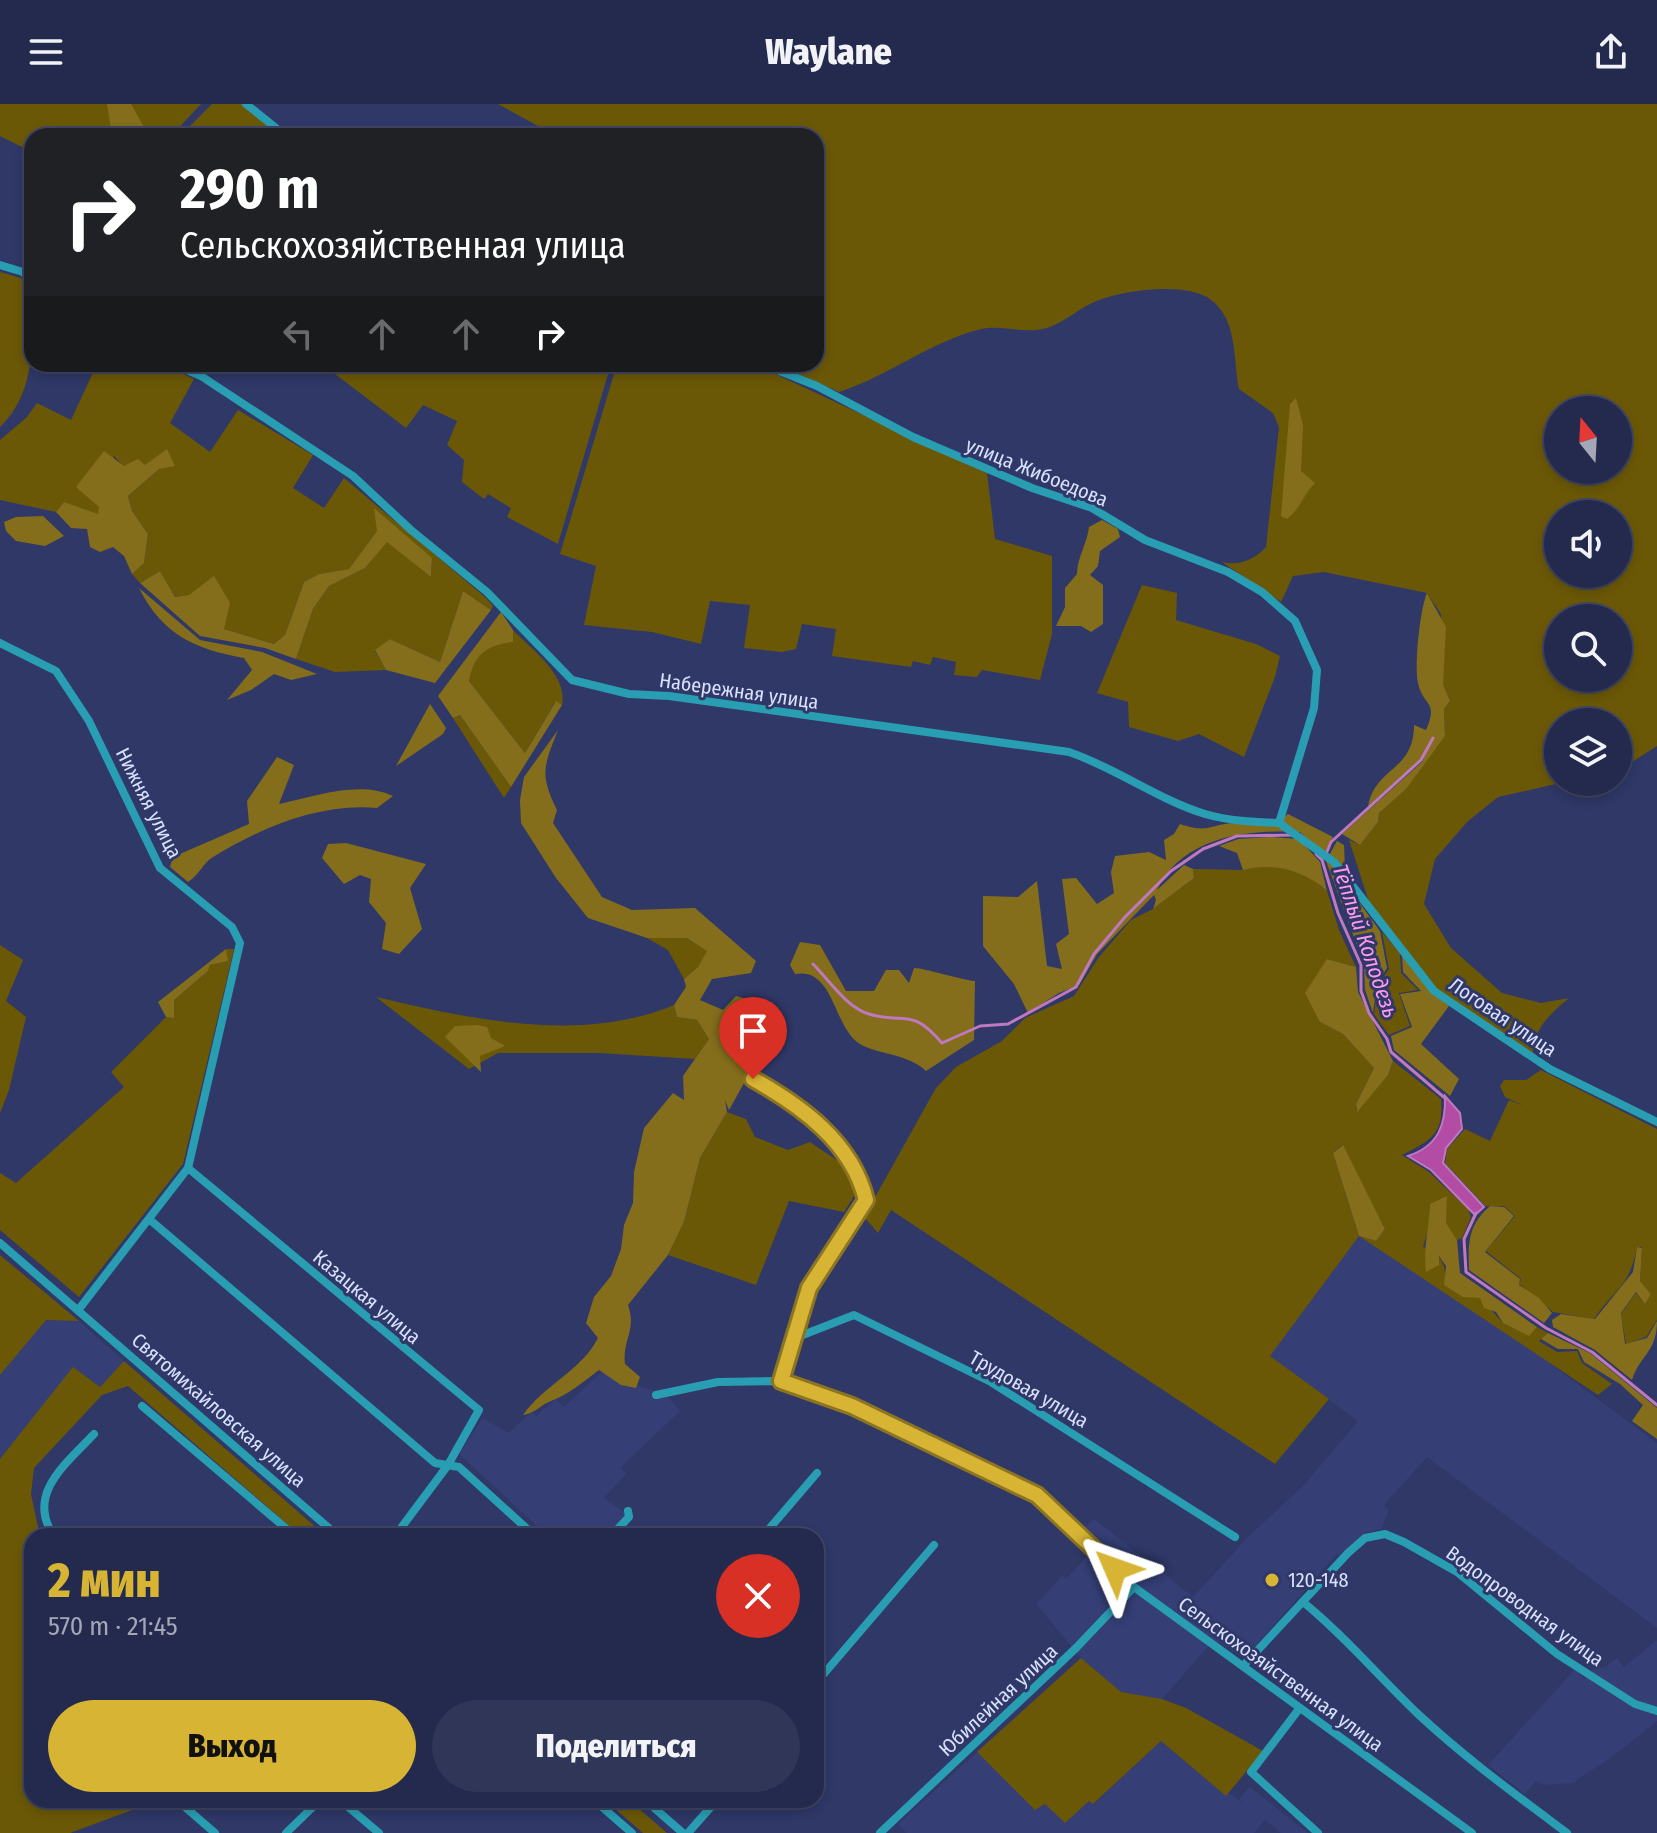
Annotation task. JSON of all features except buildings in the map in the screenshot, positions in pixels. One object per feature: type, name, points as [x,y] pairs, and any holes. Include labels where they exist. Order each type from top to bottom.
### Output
[{"type":"street","points":[[246,104],[276,128]]},
{"type":"street","points":[[0,265],[24,273]]},
{"type":"street","name":"Набережная улица","points":[[192,372],[353,476],[411,530],[487,592],[572,680],[629,694],[698,700],[777,714],[1069,752],[1095,761],[1167,799],[1203,813],[1282,826]]},
{"type":"street","name":"улица Жибоедова","points":[[782,372],[817,386],[913,437],[987,470],[1092,508],[1145,540],[1228,572],[1262,592],[1295,621],[1317,670],[1314,708],[1282,826]]},
{"type":"street","name":"Нижняя улица","points":[[0,643],[56,671],[89,721],[160,868],[232,927],[240,943],[188,1168]]},
{"type":"street","name":"Логовая улица","points":[[1282,826],[1334,862],[1434,991],[1550,1069],[1657,1122]]},
{"type":"street","points":[[753,1079],[796,1103],[828,1133],[847,1158],[866,1200],[809,1288],[799,1311],[795,1338],[781,1381]]},
{"type":"street","points":[[79,1309],[188,1168]]},
{"type":"street","name":"Казацкая улица","points":[[188,1168],[479,1410],[448,1465],[401,1528]]},
{"type":"street","points":[[149,1219],[435,1463],[459,1467],[526,1528]]},
{"type":"street","name":"Святомихайловская улица","points":[[0,1243],[329,1528]]},
{"type":"street","name":"Трудовая улица","points":[[795,1338],[854,1315],[991,1382],[1235,1537]]},
{"type":"street","name":"Сельскохозяйственная улица","points":[[656,1395],[718,1382],[781,1381],[852,1406],[1037,1495],[1134,1587],[1472,1833]]},
{"type":"street","points":[[142,1406],[286,1528]]},
{"type":"street","points":[[52,1528],[43,1498],[47,1486],[94,1434]]},
{"type":"street","points":[[770,1528],[817,1473]]},
{"type":"street","points":[[619,1528],[629,1517],[628,1511]]},
{"type":"street","name":"Водопроводная улица","points":[[1243,1666],[1365,1538],[1385,1534],[1457,1572],[1557,1654],[1635,1704],[1657,1711]]},
{"type":"street","points":[[824,1674],[934,1545]]},
{"type":"street","name":"Юбилейная улица","points":[[880,1833],[1076,1648],[1134,1587]]},
{"type":"street","points":[[1303,1602],[1341,1632],[1418,1713],[1501,1785],[1567,1833]]},
{"type":"street","points":[[1299,1709],[1251,1772],[1318,1833]]},
{"type":"street","points":[[186,1808],[215,1833]]},
{"type":"street","points":[[286,1833],[312,1808]]},
{"type":"street","points":[[349,1808],[379,1833]]},
{"type":"street","points":[[603,1808],[632,1833]]},
{"type":"street","points":[[655,1808],[686,1833],[709,1808]]},
{"type":"shaded area","points":[[0,104],[201,104],[178,128],[24,128],[24,148],[0,136]]},
{"type":"shaded area","points":[[107,104],[131,104],[144,128],[111,128]]},
{"type":"shaded area","points":[[212,104],[241,104],[272,128],[188,128]]},
{"type":"shaded area","points":[[498,104],[1657,104],[1657,746],[1632,762],[1632,708],[1544,708],[1544,787],[1498,797],[1467,822],[1435,859],[1424,904],[1451,948],[1502,993],[1541,1003],[1569,998],[1539,1030],[1533,1055],[1436,989],[1370,905],[1349,840],[1360,845],[1378,822],[1379,813],[1406,788],[1445,736],[1444,709],[1450,701],[1443,684],[1441,614],[1427,593],[1324,572],[1293,576],[1281,602],[1222,562],[1246,561],[1266,547],[1279,427],[1273,413],[1239,389],[1233,340],[1226,317],[1219,307],[1199,293],[1185,290],[1151,289],[1118,294],[1092,303],[1050,327],[1032,330],[986,328],[959,336],[839,392],[794,372],[824,372],[824,128],[542,128]]},
{"type":"shaded area","points":[[0,272],[24,281],[24,372],[28,372],[21,397],[0,427]]},
{"type":"shaded area","points":[[93,372],[179,372],[194,379],[170,423],[210,452],[238,410],[313,455],[293,488],[324,508],[344,478],[493,606],[491,610],[463,591],[440,662],[390,639],[375,651],[386,670],[335,672],[296,659],[313,609],[329,586],[365,568],[387,541],[431,577],[432,558],[377,531],[349,569],[319,574],[304,582],[285,635],[274,644],[224,629],[189,595],[175,597],[160,571],[140,583],[132,574],[144,563],[148,534],[132,511],[128,496],[159,469],[167,450],[144,466],[123,466],[114,456],[98,515],[64,502],[56,512],[0,500],[0,440],[27,417],[37,403],[71,420]]},
{"type":"shaded area","points":[[332,372],[609,372],[558,544],[507,517],[511,508],[488,494],[484,499],[462,482],[464,460],[447,445],[457,421],[423,405],[406,428]]},
{"type":"shaded area","points":[[615,372],[771,372],[987,473],[995,539],[1052,556],[1052,634],[1040,680],[982,670],[977,677],[954,675],[956,662],[933,657],[930,665],[913,661],[911,667],[832,656],[836,629],[802,624],[796,649],[782,652],[744,648],[750,605],[710,601],[701,644],[652,632],[584,625],[596,566],[560,554]]},
{"type":"shaded area","points":[[1296,398],[1303,425],[1301,471],[1315,483],[1287,519],[1281,516],[1290,404]]},
{"type":"shaded area","points":[[167,449],[175,466],[159,469],[128,496],[132,511],[148,534],[144,563],[132,574],[124,556],[113,547],[100,552],[90,547],[87,529],[71,528],[56,512],[64,502],[98,514],[99,507],[76,487],[104,451],[124,466],[138,459],[145,465]]},
{"type":"shaded area","points":[[374,508],[432,558],[431,577],[387,542],[365,568],[329,586],[313,609],[296,659],[265,648],[200,636],[140,583],[160,571],[175,597],[189,595],[214,576],[230,603],[224,629],[274,644],[285,635],[304,582],[319,574],[349,569],[377,531]]},
{"type":"shaded area","points":[[43,516],[64,536],[45,546],[16,541],[6,531],[4,522],[16,517]]},
{"type":"shaded area","points":[[1102,520],[1118,529],[1120,537],[1100,551],[1098,566],[1090,575],[1103,585],[1103,624],[1091,632],[1081,626],[1056,626],[1065,607],[1065,588],[1077,574],[1089,527]]},
{"type":"shaded area","points":[[1142,585],[1177,593],[1176,620],[1256,644],[1280,656],[1244,757],[1199,734],[1178,741],[1129,727],[1128,702],[1097,693]]},
{"type":"shaded area","points":[[139,588],[200,640],[262,652],[317,674],[291,680],[274,674],[251,690],[227,700],[252,670],[244,658],[210,650],[181,637],[158,617]]},
{"type":"shaded area","points":[[463,591],[491,610],[435,683],[386,670],[375,650],[390,639],[440,662]]},
{"type":"shaded area","points":[[1427,593],[1446,627],[1443,684],[1450,701],[1444,709],[1445,736],[1406,789],[1379,813],[1378,822],[1360,845],[1342,834],[1422,762],[1434,737],[1420,760],[1368,807],[1378,784],[1408,752],[1414,725],[1426,730],[1430,720],[1430,708],[1420,691],[1417,675],[1420,624]]},
{"type":"shaded area","points":[[501,612],[513,630],[513,642],[483,652],[474,664],[469,681],[525,753],[556,701],[562,705],[511,787],[460,715],[453,718],[438,696]]},
{"type":"shaded area","points":[[513,630],[554,673],[562,694],[562,705],[555,702],[525,753],[469,681],[474,664],[483,652],[513,642]]},
{"type":"shaded area","points":[[430,704],[446,728],[443,734],[396,766]]},
{"type":"shaded area","points":[[460,715],[511,787],[504,798],[453,718]]},
{"type":"shaded area","points":[[558,730],[546,770],[548,787],[557,810],[553,823],[602,897],[632,910],[695,908],[756,961],[751,973],[712,979],[700,1000],[723,1010],[736,996],[747,999],[750,1012],[741,1031],[725,1042],[742,1057],[748,1076],[729,1110],[725,1100],[727,1112],[700,1158],[684,1222],[668,1255],[628,1305],[631,1322],[625,1364],[640,1377],[636,1388],[621,1385],[599,1370],[564,1395],[523,1415],[541,1395],[573,1369],[598,1338],[586,1323],[594,1297],[611,1276],[621,1249],[624,1225],[633,1203],[634,1172],[644,1128],[673,1093],[684,1100],[683,1076],[709,1039],[697,1020],[677,1017],[674,1005],[686,987],[684,979],[698,967],[707,951],[687,938],[647,938],[588,918],[556,878],[521,823],[520,800],[524,777]]},
{"type":"shaded area","points":[[277,757],[294,765],[279,804],[351,790],[380,791],[393,796],[377,808],[334,809],[271,827],[213,857],[188,882],[170,867],[173,857],[249,824],[247,801]]},
{"type":"shaded area","points":[[1288,814],[1333,837],[1322,857],[1300,832],[1238,835],[1199,848],[1182,858],[1168,872],[1157,890],[1184,865],[1193,869],[1194,878],[1153,909],[1154,895],[1097,954],[1079,985],[1059,993],[1028,1013],[1014,984],[983,946],[983,896],[1018,897],[1037,881],[1047,966],[1062,969],[1056,944],[1069,934],[1062,879],[1076,878],[1097,904],[1114,893],[1111,872],[1115,856],[1149,852],[1166,860],[1164,840],[1174,834],[1180,824],[1204,828],[1235,823],[1263,824],[1275,822]]},
{"type":"shaded area","points":[[1238,839],[1299,839],[1320,862],[1327,891],[1308,878],[1287,870],[1265,867],[1243,870],[1237,853],[1219,846]]},
{"type":"shaded area","points":[[1337,841],[1344,845],[1345,868],[1361,905],[1380,931],[1387,968],[1377,984],[1373,1013],[1365,990],[1364,965],[1326,861]]},
{"type":"shaded area","points":[[346,843],[426,864],[410,888],[422,929],[399,954],[382,949],[386,923],[369,902],[371,879],[360,875],[344,884],[322,858],[328,844]]},
{"type":"shaded area","points":[[1265,863],[1307,875],[1327,891],[1339,930],[1356,967],[1327,959],[1320,1022],[1343,1034],[1374,1068],[1356,1104],[1356,1111],[1388,1075],[1393,1061],[1441,1099],[1440,1121],[1434,1135],[1402,1155],[1429,1172],[1468,1209],[1471,1217],[1462,1238],[1457,1240],[1430,1204],[1429,1227],[1423,1247],[1442,1262],[1445,1285],[1480,1298],[1503,1323],[1528,1335],[1537,1327],[1548,1333],[1539,1341],[1557,1352],[1577,1351],[1582,1363],[1612,1384],[1598,1395],[1359,1236],[1270,1356],[1329,1399],[1275,1464],[891,1210],[878,1233],[864,1217],[936,1088],[956,1067],[1002,1041],[1025,1018],[1074,996],[1099,957],[1131,920],[1153,909],[1194,878],[1193,869],[1242,870]],"holes":[[[1342,1145],[1385,1229],[1376,1241],[1359,1236],[1333,1153]]]},
{"type":"shaded area","points":[[1382,932],[1400,953],[1401,973],[1418,990],[1399,993],[1410,1026],[1389,1035],[1374,1014],[1378,985],[1389,969]]},
{"type":"shaded area","points":[[647,938],[687,938],[708,951],[698,967],[684,979],[668,950]]},
{"type":"shaded area","points":[[800,942],[820,945],[846,991],[874,991],[886,970],[899,970],[909,983],[914,968],[975,981],[974,1040],[926,1071],[910,1061],[864,1046],[849,1033],[825,987],[808,974],[795,974],[790,965]]},
{"type":"shaded area","points":[[0,945],[23,960],[6,1001],[26,1017],[9,1090],[0,1113]]},
{"type":"shaded area","points":[[226,949],[234,949],[183,1164],[79,1297],[0,1230],[0,1173],[16,1183],[124,1087],[111,1072],[166,1017],[174,1018],[174,1000],[208,971],[210,965],[227,961]]},
{"type":"shaded area","points":[[226,949],[228,961],[210,965],[208,971],[174,1000],[174,1018],[166,1017],[158,1002]]},
{"type":"shaded area","points":[[1402,954],[1432,992],[1449,1006],[1421,1044],[1459,1079],[1450,1096],[1394,1050],[1391,1036],[1412,1027],[1400,994],[1421,991],[1403,972]]},
{"type":"shaded area","points":[[1327,959],[1356,967],[1358,992],[1393,1061],[1388,1075],[1357,1112],[1356,1104],[1374,1068],[1343,1034],[1320,1022],[1305,993]]},
{"type":"shaded area","points":[[376,997],[449,1013],[525,1024],[601,1023],[638,1017],[674,1005],[677,1017],[697,1020],[709,1039],[695,1059],[599,1053],[498,1053],[469,1069]]},
{"type":"shaded area","points":[[455,1026],[487,1027],[491,1038],[505,1046],[480,1056],[481,1072],[445,1037]]},
{"type":"shaded area","points":[[1541,1070],[1657,1129],[1657,1320],[1646,1337],[1626,1344],[1621,1314],[1636,1293],[1645,1304],[1651,1294],[1640,1281],[1642,1247],[1637,1247],[1626,1279],[1594,1319],[1553,1312],[1519,1284],[1521,1279],[1486,1251],[1515,1216],[1504,1206],[1485,1206],[1445,1163],[1447,1149],[1465,1129],[1490,1141],[1509,1100],[1524,1106],[1505,1097],[1500,1086],[1504,1080],[1526,1080]]},
{"type":"shaded area","points":[[1445,1096],[1460,1113],[1462,1129],[1446,1148],[1443,1163],[1484,1207],[1475,1215],[1431,1170],[1408,1156],[1427,1146],[1438,1133],[1444,1116]]},
{"type":"shaded area","points":[[727,1112],[746,1119],[755,1137],[788,1150],[810,1142],[844,1165],[856,1193],[844,1212],[789,1201],[756,1285],[668,1255],[684,1222],[700,1158]]},
{"type":"shaded area","points":[[1343,1145],[1385,1229],[1376,1241],[1359,1236],[1333,1153]]},
{"type":"shaded area","points":[[1447,1196],[1446,1223],[1457,1240],[1460,1273],[1537,1327],[1529,1336],[1503,1323],[1496,1312],[1484,1308],[1480,1298],[1463,1297],[1444,1285],[1446,1266],[1439,1256],[1439,1265],[1426,1272],[1430,1204]]},
{"type":"shaded area","points":[[1490,1206],[1504,1207],[1514,1216],[1485,1252],[1520,1279],[1519,1285],[1539,1298],[1552,1313],[1544,1323],[1469,1270],[1473,1227]]},
{"type":"shaded area","points":[[1359,1236],[1497,1324],[1657,1443],[1657,1628],[1427,1457],[1384,1505],[1389,1510],[1381,1529],[1364,1533],[1344,1553],[1336,1555],[1244,1659],[1218,1642],[1207,1648],[1162,1699],[1121,1692],[1081,1658],[1036,1604],[1062,1576],[1066,1579],[1090,1553],[1074,1538],[1094,1519],[1193,1597],[1250,1535],[1304,1485],[1358,1421],[1270,1356]]},
{"type":"shaded area","points":[[1637,1247],[1642,1248],[1640,1281],[1651,1294],[1645,1304],[1636,1292],[1621,1313],[1625,1344],[1647,1338],[1657,1321],[1654,1340],[1632,1380],[1595,1350],[1553,1327],[1552,1320],[1561,1314],[1595,1319],[1633,1272]]},
{"type":"shaded area","points":[[0,1255],[79,1321],[46,1320],[0,1375]]},
{"type":"shaded area","points":[[46,1320],[79,1321],[124,1361],[100,1387],[74,1368],[0,1459],[0,1375]]},
{"type":"shaded area","points":[[1548,1333],[1590,1353],[1657,1408],[1657,1439],[1632,1421],[1643,1405],[1620,1384],[1584,1362],[1578,1349],[1558,1349],[1541,1339]]},
{"type":"shaded area","points":[[124,1361],[317,1528],[292,1528],[128,1386],[102,1395],[34,1468],[31,1494],[38,1528],[24,1528],[24,1808],[137,1808],[70,1833],[0,1833],[0,1459],[73,1367],[100,1387]]},
{"type":"shaded area","points":[[604,1370],[633,1384],[665,1394],[680,1411],[621,1467],[626,1474],[604,1498],[626,1513],[615,1528],[539,1528],[459,1454],[483,1418],[508,1433],[532,1412],[536,1416],[556,1399],[564,1407]]},
{"type":"shaded area","points":[[1657,1640],[1657,1721],[1612,1757],[1572,1783],[1543,1785],[1536,1781],[1525,1794],[1488,1765],[1575,1669],[1584,1679],[1594,1668],[1605,1667],[1617,1658],[1624,1667]]},
{"type":"shaded area","points":[[1081,1658],[1121,1692],[1162,1699],[1186,1708],[1263,1751],[1226,1796],[1161,1741],[1093,1804],[1089,1801],[1065,1823],[1045,1804],[1035,1810],[977,1752]]},
{"type":"shaded area","points":[[1161,1741],[1226,1796],[1229,1793],[1244,1804],[1239,1799],[1250,1787],[1308,1833],[1281,1833],[1265,1820],[1254,1833],[907,1833],[898,1824],[977,1752],[1036,1810],[1045,1804],[1090,1801],[1094,1804]]},
{"type":"shaded area","points":[[614,1808],[638,1808],[667,1833],[643,1833]]},
{"type":"waterway","points":[[1326,854],[1331,842],[1421,760],[1433,738]]},
{"type":"waterway","name":"Тёплый Колодезь","points":[[813,964],[845,999],[861,1010],[881,1017],[914,1020],[942,1043],[980,1026],[1008,1024],[1076,987],[1094,954],[1125,917],[1171,871],[1203,849],[1237,836],[1293,835]]},
{"type":"waterway","name":"Тёплый Колодезь","points":[[1316,854],[1322,860],[1338,913],[1361,965],[1361,991],[1369,1013],[1387,1039],[1391,1052],[1446,1099]]},
{"type":"waterway","name":"Тёплый Колодезь","points":[[1476,1213],[1464,1239],[1466,1272],[1546,1328],[1592,1352],[1657,1405]]},
{"type":"place","name":"120-148","points":[[1272,1580]]},
{"type":"route","points":[[753,1079],[796,1103],[828,1133],[847,1158],[866,1200],[809,1288],[799,1311],[795,1338],[781,1381],[852,1406],[1037,1495],[1115,1569]]}]
